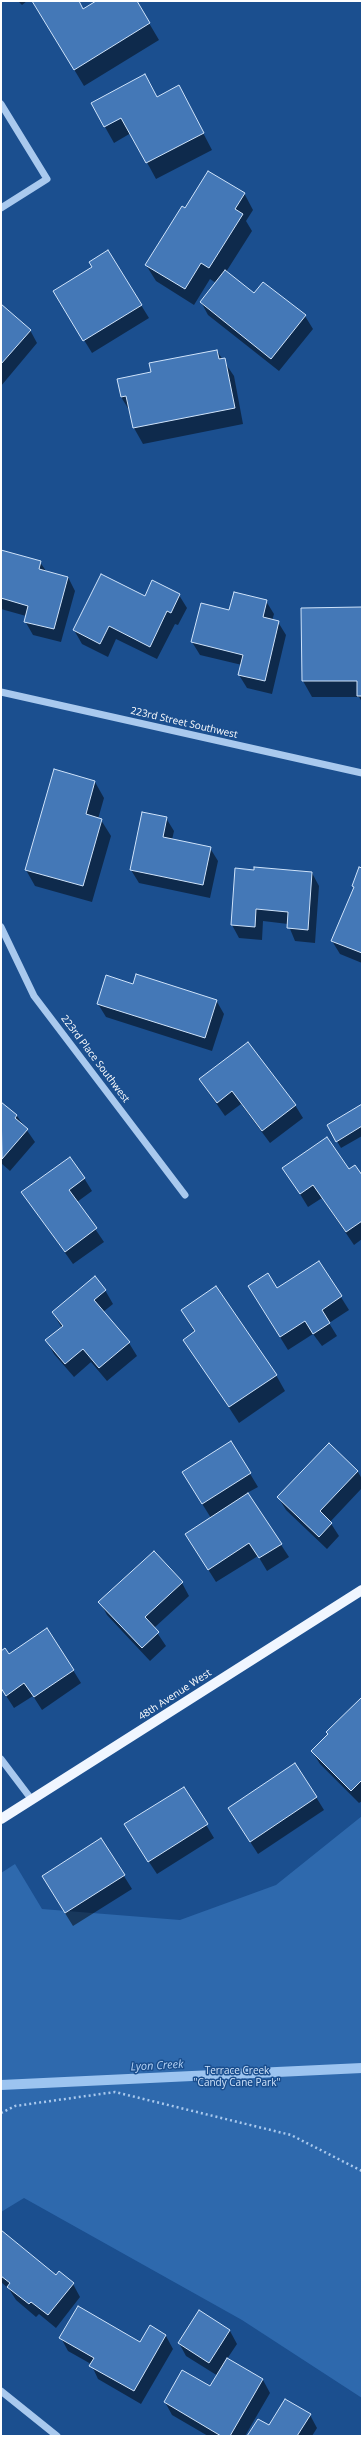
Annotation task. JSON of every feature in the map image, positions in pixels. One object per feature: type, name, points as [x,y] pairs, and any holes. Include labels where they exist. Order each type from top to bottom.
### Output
[{"type":"main road","name":"48th Avenue West","points":[[1,1819],[362,1590]]},
{"type":"street","points":[[1,104],[47,179],[1,208]]},
{"type":"street","name":"223rd Street Southwest","points":[[1,692],[362,773]]},
{"type":"street","name":"223rd Place Southwest","points":[[1,927],[34,996],[185,1195]]},
{"type":"street","points":[[1,1759],[32,1800]]},
{"type":"street","points":[[1,2391],[57,2436]]},
{"type":"path","points":[[1,2113],[15,2106],[115,2092],[291,2135],[362,2171]]},
{"type":"green space","name":"Terrace Creek \"Candy Cane Park\"","points":[[362,1816],[362,2398],[242,2320],[24,2198],[1,2212],[1,1873],[15,1864],[42,1909],[180,1920],[276,1885]]},
{"type":"building","points":[[32,1],[79,1],[83,9],[96,1],[137,1],[150,23],[74,70]]},
{"type":"building","points":[[145,74],[157,97],[179,85],[204,133],[146,163],[121,118],[104,127],[91,103]]},
{"type":"building","points":[[208,171],[245,193],[235,209],[243,214],[209,268],[201,263],[185,289],[145,265],[182,206],[185,208]]},
{"type":"building","points":[[108,250],[142,305],[83,341],[53,291],[92,267],[89,262]]},
{"type":"building","points":[[225,270],[254,293],[263,282],[306,315],[271,359],[200,302]]},
{"type":"building","points":[[1,304],[31,330],[1,364]]},
{"type":"building","points":[[217,350],[219,359],[225,358],[235,408],[133,428],[126,396],[121,397],[117,379],[151,372],[149,363]]},
{"type":"building","points":[[1,550],[41,561],[39,569],[68,577],[54,629],[24,622],[28,606],[1,598]]},
{"type":"building","points":[[101,574],[145,596],[152,580],[180,594],[171,613],[167,611],[150,647],[109,626],[100,644],[73,630]]},
{"type":"building","points":[[234,592],[267,600],[263,617],[279,621],[265,681],[238,675],[243,655],[191,642],[201,603],[229,610]]},
{"type":"building","points":[[362,607],[362,696],[357,696],[357,681],[302,681],[301,608]]},
{"type":"building","points":[[54,769],[95,781],[86,814],[102,819],[83,886],[25,870]]},
{"type":"building","points":[[142,812],[167,817],[163,837],[211,847],[203,885],[130,870]]},
{"type":"building","points":[[254,867],[312,872],[308,930],[287,928],[288,912],[256,909],[255,927],[231,925],[235,868],[254,870]]},
{"type":"building","points":[[359,867],[362,868],[362,953],[331,941],[354,887],[352,886]]},
{"type":"building","points":[[136,974],[217,1000],[205,1038],[97,1004],[106,975],[133,984]]},
{"type":"building","points":[[248,1042],[296,1105],[262,1131],[232,1091],[217,1103],[199,1079]]},
{"type":"building","points":[[1,1102],[17,1115],[15,1118],[28,1129],[2,1159]]},
{"type":"building","points":[[362,1104],[362,1126],[336,1142],[327,1125]]},
{"type":"building","points":[[327,1137],[349,1169],[355,1165],[362,1175],[362,1221],[346,1232],[313,1185],[300,1194],[282,1168]]},
{"type":"building","points":[[70,1157],[85,1178],[69,1190],[97,1228],[65,1252],[21,1192]]},
{"type":"building","points":[[319,1261],[342,1296],[322,1310],[330,1323],[313,1334],[305,1321],[280,1337],[248,1286],[268,1273],[277,1288]]},
{"type":"building","points":[[95,1276],[106,1290],[94,1300],[130,1342],[99,1368],[83,1349],[65,1364],[45,1340],[63,1326],[52,1312]]},
{"type":"building","points":[[216,1286],[277,1375],[229,1407],[183,1340],[195,1331],[181,1310]]},
{"type":"building","points":[[231,1441],[251,1473],[202,1504],[182,1472]]},
{"type":"building","points":[[329,1443],[358,1471],[320,1511],[332,1523],[319,1537],[277,1497]]},
{"type":"building","points":[[248,1493],[282,1544],[259,1558],[249,1543],[208,1570],[185,1534]]},
{"type":"building","points":[[154,1551],[183,1582],[145,1617],[159,1632],[142,1648],[98,1602]]},
{"type":"building","points":[[47,1628],[74,1670],[34,1697],[24,1683],[6,1696],[1,1688],[1,1651],[5,1648],[9,1654]]},
{"type":"building","points":[[362,1697],[362,1780],[351,1791],[311,1751],[328,1734],[326,1732]]},
{"type":"building","points":[[295,1763],[317,1797],[250,1842],[228,1808]]},
{"type":"building","points":[[184,1787],[208,1824],[148,1862],[124,1824]]},
{"type":"building","points":[[101,1838],[125,1875],[65,1913],[42,1876]]},
{"type":"building","points":[[1,2230],[56,2275],[59,2271],[74,2283],[48,2315],[31,2302],[29,2304],[7,2287],[10,2283],[1,2276]]},
{"type":"building","points":[[78,2306],[140,2342],[150,2325],[166,2335],[134,2391],[89,2366],[94,2358],[59,2338]]},
{"type":"building","points":[[199,2310],[230,2330],[209,2363],[178,2343]]},
{"type":"building","points":[[227,2358],[263,2379],[230,2436],[221,2436],[164,2402],[182,2370],[210,2386]]},
{"type":"building","points":[[285,2399],[311,2414],[297,2436],[247,2436],[258,2419],[269,2425]]},
{"type":"waterway","name":"Lyon Creek","points":[[1,2085],[362,2068]]}]
